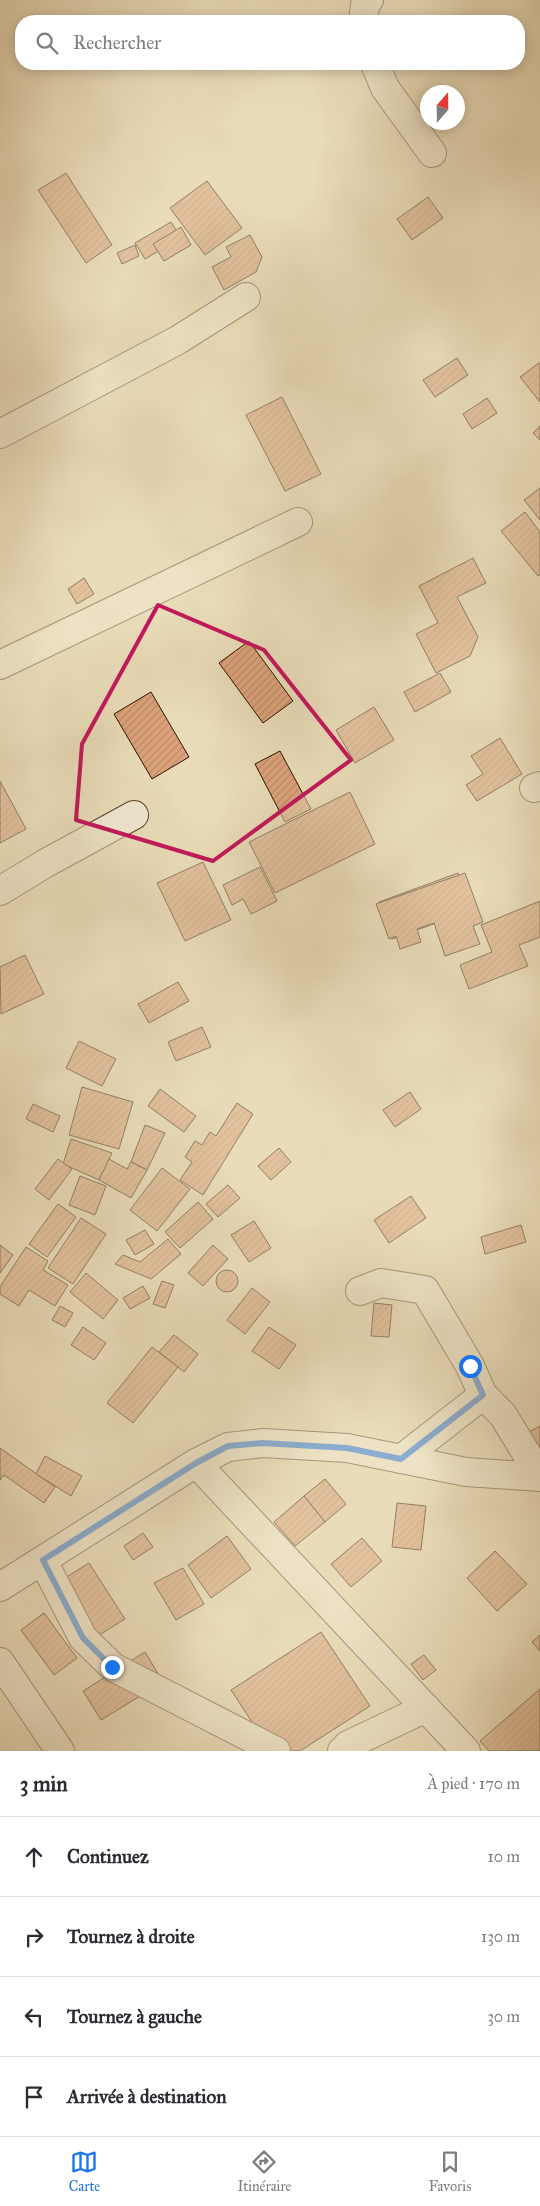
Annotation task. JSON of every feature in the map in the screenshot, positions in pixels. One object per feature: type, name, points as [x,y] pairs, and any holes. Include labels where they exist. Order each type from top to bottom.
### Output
[{"type":"street","points":[[364,15],[365,4],[369,0]]},
{"type":"street","points":[[378,70],[385,88],[432,153]]},
{"type":"street","points":[[0,434],[178,340],[246,298]]},
{"type":"street","points":[[0,666],[298,522]]},
{"type":"street","points":[[0,891],[46,863],[134,816]]},
{"type":"street","points":[[360,1291],[381,1283],[425,1290],[465,1358],[483,1395],[503,1415],[540,1476]]},
{"type":"street","points":[[401,1459],[483,1395]]},
{"type":"street","points":[[0,1587],[196,1463],[228,1446],[263,1443],[347,1448],[466,1472],[540,1476]]},
{"type":"street","points":[[196,1463],[466,1751]]},
{"type":"street","points":[[43,1560],[83,1638],[112,1667],[276,1751]]},
{"type":"street","points":[[0,1662],[60,1751]]},
{"type":"street","points":[[342,1751],[348,1745],[426,1708]]},
{"type":"highlighted area","points":[[158,605],[264,650],[351,760],[213,861],[76,820],[82,744]]},
{"type":"building","points":[[66,173],[112,245],[86,263],[38,190]]},
{"type":"building","points":[[207,181],[242,228],[205,255],[170,208]]},
{"type":"building","points":[[428,197],[443,218],[412,240],[397,219]]},
{"type":"building","points":[[171,222],[181,238],[145,259],[135,243]]},
{"type":"building","points":[[181,227],[191,245],[164,261],[153,244]]},
{"type":"building","points":[[250,235],[262,257],[256,272],[224,290],[212,267],[231,257],[226,247]]},
{"type":"building","points":[[135,245],[139,256],[122,264],[117,253]]},
{"type":"building","points":[[457,358],[468,375],[435,397],[423,380]]},
{"type":"building","points":[[539,363],[540,365],[540,402],[520,377]]},
{"type":"building","points":[[282,397],[321,474],[285,491],[246,415]]},
{"type":"building","points":[[487,398],[497,413],[472,429],[463,414]]},
{"type":"building","points":[[540,426],[540,440],[533,433]]},
{"type":"building","points":[[540,488],[540,520],[524,500]]},
{"type":"building","points":[[525,512],[540,532],[540,574],[538,576],[501,531]]},
{"type":"building","points":[[473,558],[486,583],[457,597],[478,637],[470,656],[436,673],[416,634],[438,623],[419,586]]},
{"type":"building","points":[[84,578],[94,594],[77,604],[68,589]]},
{"type":"building","points":[[249,641],[293,701],[263,723],[219,663]]},
{"type":"building","points":[[440,673],[451,692],[415,712],[404,692]]},
{"type":"building","points":[[151,692],[189,757],[152,779],[114,714]]},
{"type":"building","points":[[374,707],[394,740],[355,763],[336,730]]},
{"type":"building","points":[[500,738],[522,774],[477,801],[466,785],[483,774],[471,756]]},
{"type":"building","points":[[280,751],[311,809],[285,822],[255,764]]},
{"type":"building","points":[[0,781],[26,829],[0,843]]},
{"type":"building","points":[[350,792],[375,844],[275,893],[249,842]]},
{"type":"building","points":[[203,862],[231,920],[185,941],[157,883]]},
{"type":"building","points":[[260,867],[277,901],[251,914],[243,899],[232,905],[223,885]]},
{"type":"building","points":[[458,873],[472,910],[392,939],[379,902]]},
{"type":"building","points":[[465,873],[483,922],[473,926],[480,944],[445,956],[434,923],[417,929],[421,942],[400,949],[396,936],[389,939],[376,904]]},
{"type":"building","points":[[540,901],[540,937],[519,945],[528,966],[469,989],[460,965],[492,952],[481,925]]},
{"type":"building","points":[[25,955],[44,994],[1,1014],[0,967]]},
{"type":"building","points":[[178,982],[189,1001],[149,1023],[138,1004]]},
{"type":"building","points":[[202,1027],[211,1047],[176,1061],[168,1042]]},
{"type":"building","points":[[79,1041],[116,1059],[102,1086],[66,1068]]},
{"type":"building","points":[[82,1087],[133,1102],[119,1149],[69,1135]]},
{"type":"building","points":[[160,1089],[196,1116],[184,1132],[148,1106]]},
{"type":"building","points":[[410,1092],[421,1109],[395,1127],[383,1110]]},
{"type":"building","points":[[237,1103],[253,1114],[203,1195],[180,1180],[192,1162],[185,1157],[195,1141],[202,1145],[210,1132],[216,1136]]},
{"type":"building","points":[[33,1104],[60,1116],[53,1132],[26,1119]]},
{"type":"building","points":[[145,1125],[165,1133],[147,1170],[131,1162]]},
{"type":"building","points":[[71,1139],[112,1153],[99,1180],[63,1164]]},
{"type":"building","points":[[279,1148],[291,1162],[271,1180],[258,1166]]},
{"type":"building","points":[[58,1159],[72,1169],[49,1200],[35,1189]]},
{"type":"building","points":[[109,1159],[127,1169],[131,1162],[147,1170],[131,1198],[99,1180]]},
{"type":"building","points":[[162,1168],[190,1189],[157,1231],[130,1210]]},
{"type":"building","points":[[80,1176],[106,1186],[95,1215],[69,1205]]},
{"type":"building","points":[[228,1185],[240,1198],[218,1217],[206,1204]]},
{"type":"building","points":[[411,1196],[426,1218],[389,1243],[374,1220]]},
{"type":"building","points":[[198,1202],[213,1219],[180,1248],[165,1232]]},
{"type":"building","points":[[58,1204],[76,1217],[47,1257],[29,1244]]},
{"type":"building","points":[[81,1218],[106,1234],[73,1284],[48,1268]]},
{"type":"building","points":[[254,1221],[271,1248],[249,1262],[231,1235]]},
{"type":"building","points":[[521,1225],[526,1242],[485,1254],[481,1237]]},
{"type":"building","points":[[145,1230],[154,1244],[135,1255],[126,1240]]},
{"type":"building","points":[[168,1239],[181,1254],[151,1279],[115,1264],[123,1255],[140,1262]]},
{"type":"building","points":[[0,1245],[13,1255],[0,1273]]},
{"type":"building","points":[[213,1245],[228,1259],[203,1286],[188,1273]]},
{"type":"building","points":[[26,1247],[48,1261],[43,1270],[68,1285],[55,1306],[29,1290],[19,1306],[0,1294],[0,1287]]},
{"type":"building","points":[[223,1270],[231,1270],[238,1277],[238,1285],[231,1292],[223,1292],[216,1285],[216,1277]]},
{"type":"building","points":[[86,1273],[118,1300],[103,1319],[70,1292]]},
{"type":"building","points":[[162,1281],[174,1285],[165,1308],[153,1304]]},
{"type":"building","points":[[143,1286],[150,1298],[130,1309],[123,1298]]},
{"type":"building","points":[[252,1288],[270,1302],[245,1334],[227,1320]]},
{"type":"building","points":[[374,1303],[392,1305],[389,1337],[371,1336]]},
{"type":"building","points":[[60,1306],[73,1313],[65,1327],[52,1320]]},
{"type":"building","points":[[83,1327],[106,1343],[94,1360],[71,1345]]},
{"type":"building","points":[[269,1327],[296,1345],[279,1369],[252,1351]]},
{"type":"building","points":[[174,1335],[198,1354],[184,1372],[159,1352]]},
{"type":"building","points":[[152,1347],[178,1367],[133,1423],[107,1403]]},
{"type":"building","points":[[540,1426],[540,1450],[529,1432]]},
{"type":"building","points":[[0,1448],[55,1487],[44,1503],[4,1475],[0,1480]]},
{"type":"building","points":[[45,1456],[82,1476],[71,1496],[36,1474]]},
{"type":"building","points":[[325,1479],[346,1504],[325,1522],[304,1496]]},
{"type":"building","points":[[304,1496],[325,1522],[295,1546],[274,1522]]},
{"type":"building","points":[[397,1503],[426,1506],[421,1550],[392,1547]]},
{"type":"building","points":[[143,1533],[153,1547],[133,1560],[124,1546]]},
{"type":"building","points":[[227,1536],[251,1569],[211,1598],[188,1565]]},
{"type":"building","points":[[362,1538],[382,1561],[351,1587],[331,1564]]},
{"type":"building","points":[[495,1551],[527,1584],[497,1611],[467,1578]]},
{"type":"building","points":[[89,1563],[125,1619],[85,1644],[49,1588]]},
{"type":"building","points":[[183,1568],[204,1604],[176,1620],[154,1583]]},
{"type":"building","points":[[44,1613],[77,1658],[54,1675],[21,1630]]},
{"type":"building","points":[[321,1632],[370,1706],[300,1751],[271,1751],[231,1690]]},
{"type":"building","points":[[540,1635],[540,1651],[532,1642]]},
{"type":"building","points":[[145,1652],[163,1682],[101,1720],[83,1691]]},
{"type":"building","points":[[424,1655],[436,1670],[423,1680],[411,1664]]},
{"type":"building","points":[[540,1689],[540,1751],[489,1751],[480,1741]]},
{"type":"route","points":[[112,1667],[83,1638],[43,1560],[196,1463],[228,1446],[263,1443],[347,1448],[401,1459],[483,1395],[470,1366]]}]
